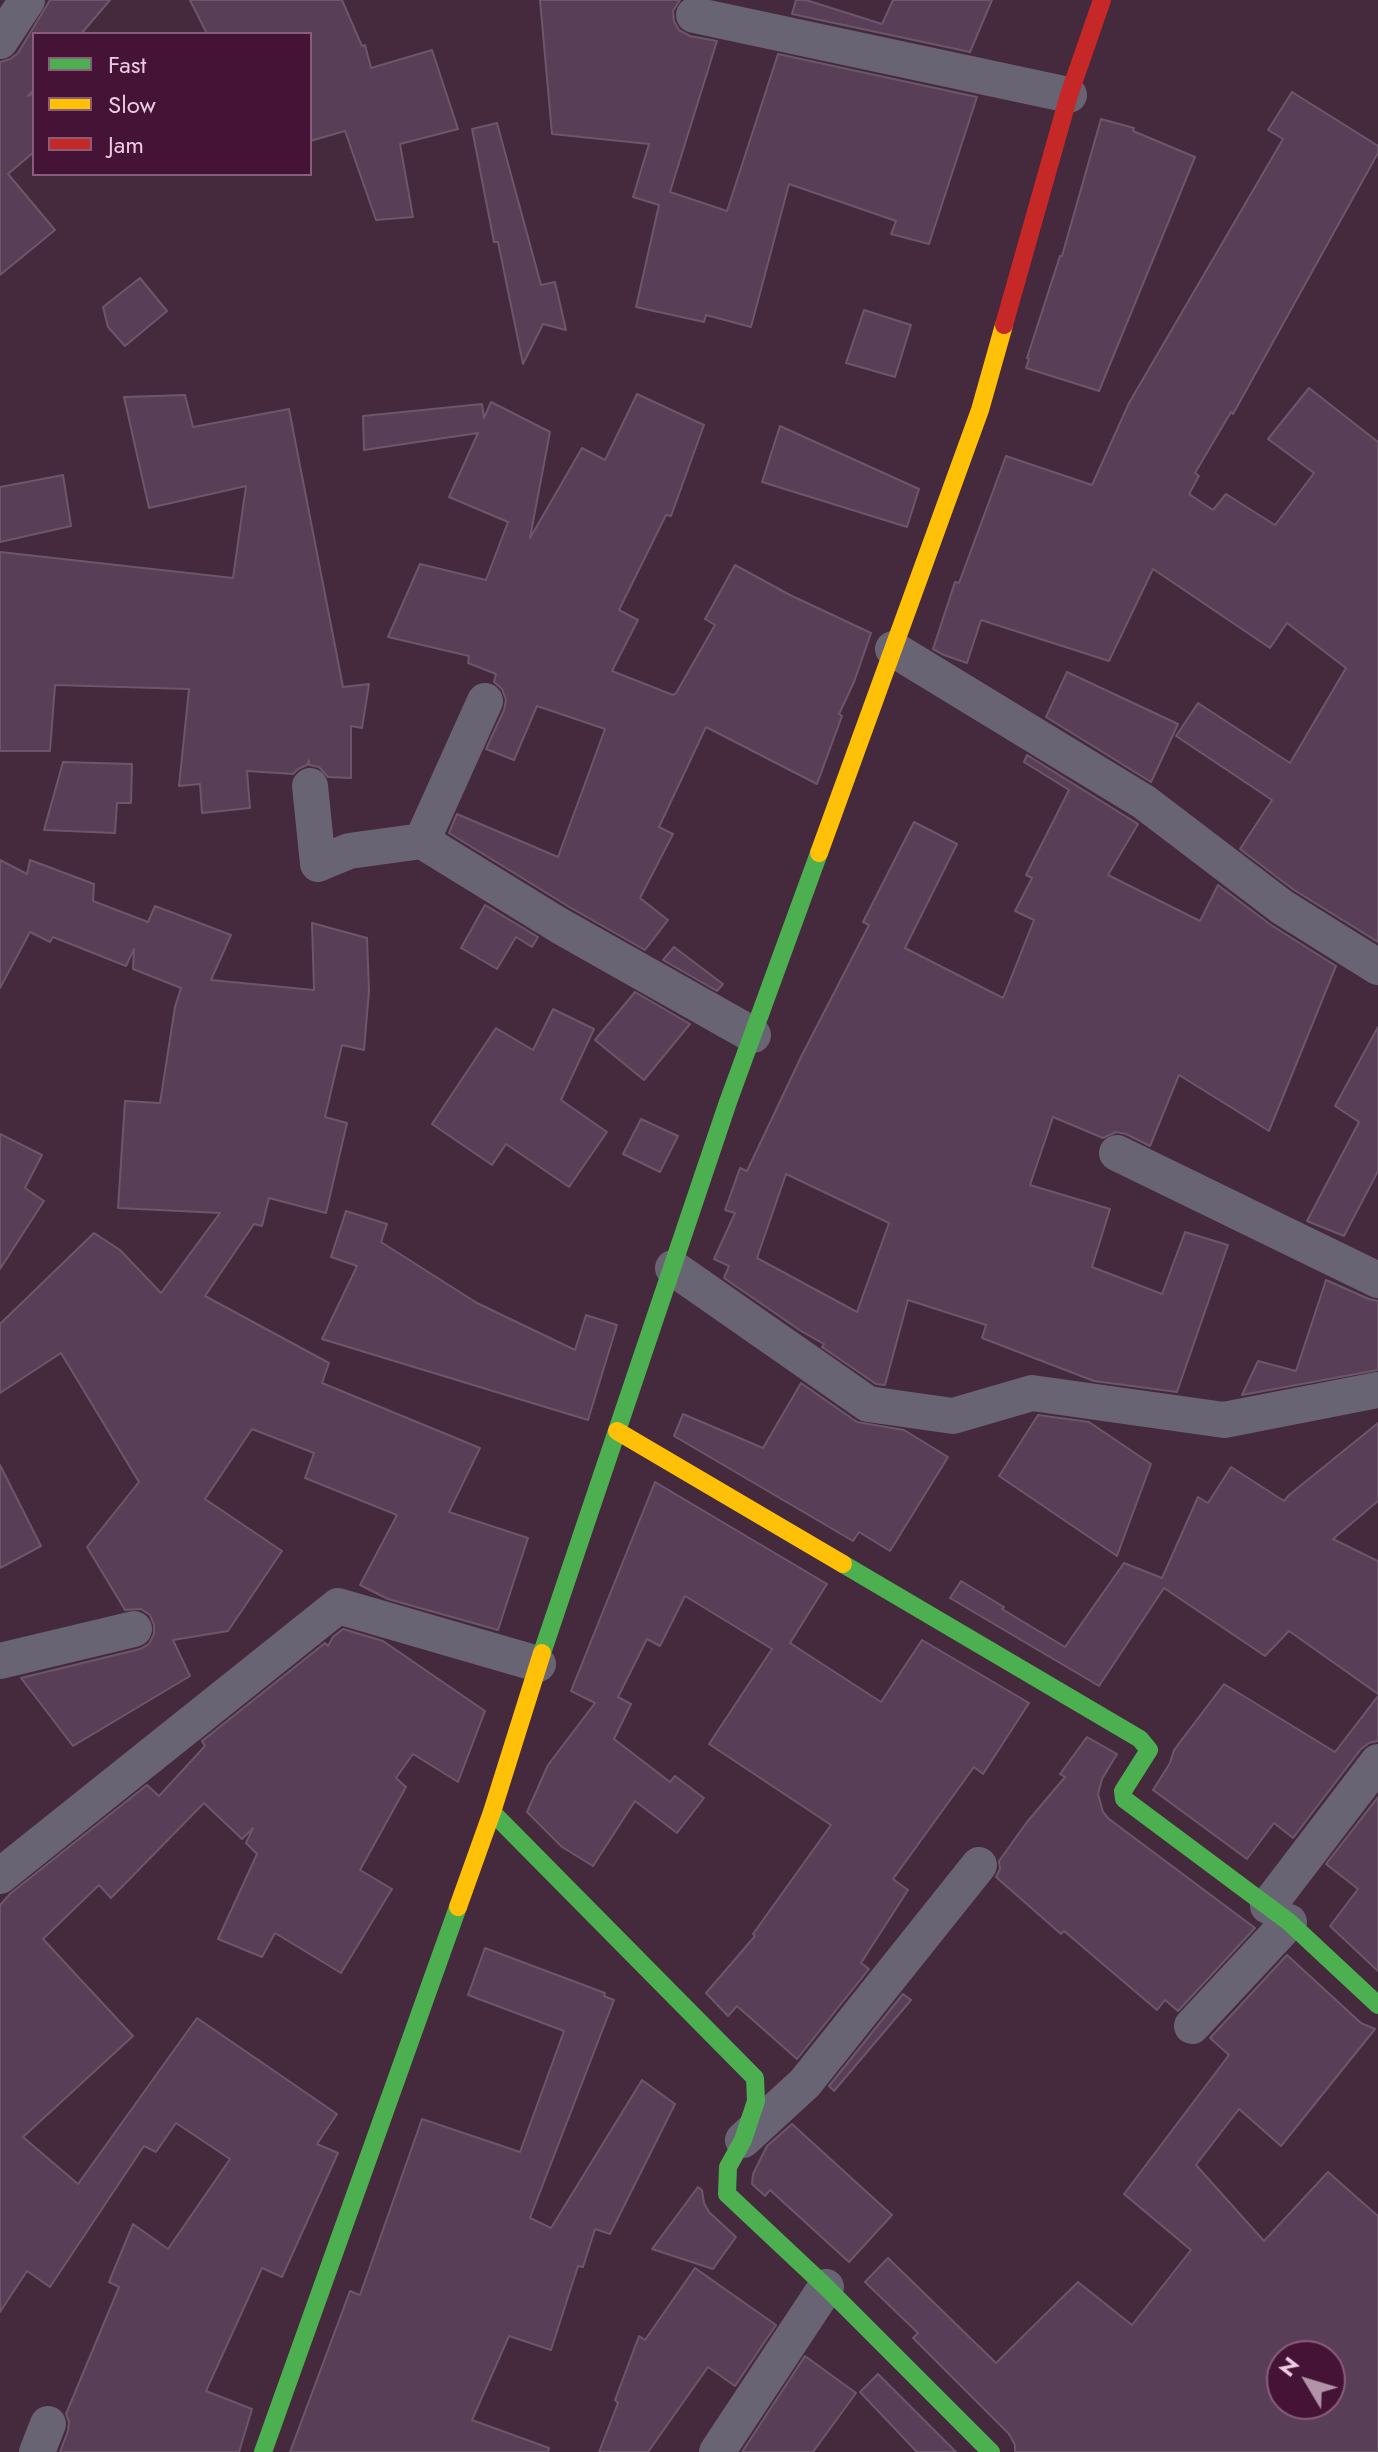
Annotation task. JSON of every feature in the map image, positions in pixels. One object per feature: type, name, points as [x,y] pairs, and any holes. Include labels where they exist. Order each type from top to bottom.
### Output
[{"type":"street","points":[[0,41],[27,0]]},
{"type":"street","points":[[263,2452],[492,1812],[538,1664],[753,1035],[980,410],[1069,95],[1102,0]]},
{"type":"street","points":[[694,15],[1069,95]]},
{"type":"street","points":[[893,649],[1144,802],[1282,907],[1378,967]]},
{"type":"street","points":[[422,841],[485,701]]},
{"type":"street","points":[[310,786],[318,864],[349,851],[422,841],[560,926],[753,1035]]},
{"type":"street","points":[[1117,1153],[1378,1280]]},
{"type":"street","points":[[673,1268],[868,1404],[953,1416],[1032,1393],[1224,1420],[1378,1390]]},
{"type":"street","points":[[617,1431],[1140,1739],[1149,1750],[1123,1791],[1124,1799],[1278,1914],[1378,2005]]},
{"type":"street","points":[[0,1876],[338,1606],[538,1664]]},
{"type":"street","points":[[0,1661],[134,1629]]},
{"type":"street","points":[[1192,2026],[1278,1914],[1378,1762]]},
{"type":"street","points":[[492,1812],[755,2078],[756,2101],[743,2140],[728,2167],[727,2194],[826,2287],[991,2452]]},
{"type":"street","points":[[743,2140],[805,2083],[979,1865]]},
{"type":"street","points":[[717,2452],[826,2287]]},
{"type":"building","points":[[50,0],[110,0],[83,32],[32,32],[32,91],[28,96],[32,94],[32,154],[8,174],[55,230],[0,275],[0,62],[18,53]]},
{"type":"building","points":[[190,0],[342,0],[362,46],[365,45],[371,68],[432,50],[458,129],[400,144],[413,217],[376,220],[345,131],[312,140],[312,32],[206,32]]},
{"type":"building","points":[[540,0],[680,0],[673,11],[679,30],[690,36],[717,41],[670,192],[727,211],[778,54],[977,97],[929,244],[891,234],[896,221],[789,184],[751,327],[706,315],[704,322],[636,307],[659,205],[633,197],[649,144],[552,134]]},
{"type":"building","points":[[796,0],[806,0],[882,24],[893,0],[992,0],[970,52],[792,14]]},
{"type":"building","points":[[1292,92],[1378,146],[1378,153],[1233,414],[1231,412],[1195,473],[1199,476],[1189,494],[1213,510],[1226,494],[1275,525],[1314,473],[1268,439],[1309,388],[1378,442],[1378,942],[1294,890],[1240,849],[1272,800],[1176,736],[1198,703],[1290,763],[1346,668],[1287,623],[1270,648],[1153,569],[1109,661],[981,620],[967,663],[933,649],[955,582],[959,583],[1006,456],[1092,485],[1129,403],[1283,139],[1268,130]]},
{"type":"building","points":[[1101,119],[1134,128],[1133,131],[1195,157],[1099,391],[1026,368]]},
{"type":"building","points":[[497,123],[541,285],[555,282],[566,330],[543,324],[523,364],[498,242],[494,242],[472,129]]},
{"type":"building","points":[[140,278],[167,311],[125,346],[108,327],[103,307]]},
{"type":"building","points":[[864,310],[911,325],[895,377],[846,363]]},
{"type":"building","points":[[637,394],[704,425],[671,516],[666,515],[619,610],[638,620],[612,671],[673,695],[676,693],[715,625],[705,619],[735,565],[871,633],[839,714],[842,716],[817,784],[706,727],[659,827],[673,834],[640,898],[668,920],[645,950],[449,833],[457,814],[558,857],[605,729],[537,706],[514,760],[486,749],[506,700],[502,689],[494,682],[496,674],[468,663],[469,656],[388,637],[420,564],[486,580],[508,522],[449,497],[478,433],[364,450],[363,416],[482,404],[484,418],[491,402],[550,432],[530,538],[582,448],[605,460]]},
{"type":"building","points":[[185,395],[193,427],[289,409],[343,687],[369,684],[362,728],[351,726],[351,778],[328,777],[319,767],[309,765],[309,760],[307,765],[293,774],[247,771],[250,808],[202,813],[200,784],[179,786],[189,689],[55,685],[50,751],[0,751],[0,552],[233,578],[246,486],[149,508],[124,397]]},
{"type":"building","points":[[780,426],[919,489],[907,527],[762,482]]},
{"type":"building","points":[[63,475],[71,526],[0,542],[0,487]]},
{"type":"building","points":[[1067,672],[1178,724],[1151,782],[1046,717]]},
{"type":"building","points":[[1027,755],[1138,824],[1108,875],[1200,921],[1218,885],[1271,925],[1336,966],[1269,1131],[1179,1075],[1150,1146],[1116,1132],[1103,1138],[1053,1117],[1030,1185],[1110,1209],[1092,1267],[1162,1294],[1185,1232],[1228,1245],[1177,1392],[1094,1381],[982,1338],[986,1325],[908,1300],[885,1385],[876,1384],[822,1347],[824,1344],[724,1278],[729,1266],[714,1259],[735,1213],[725,1210],[740,1168],[747,1171],[869,925],[863,922],[914,822],[957,844],[905,948],[1003,998],[1034,920],[1015,911],[1032,878],[1026,875],[1069,790],[1024,762]],"holes":[[[786,1174],[889,1223],[857,1312],[757,1258]]]},
{"type":"building","points":[[63,762],[132,764],[131,803],[117,803],[115,833],[44,830]]},
{"type":"building","points":[[0,860],[27,874],[30,860],[94,884],[93,901],[148,922],[155,906],[231,935],[211,980],[314,990],[312,923],[367,938],[369,991],[364,1050],[342,1045],[325,1117],[347,1123],[326,1213],[269,1198],[262,1226],[254,1224],[205,1296],[329,1363],[322,1383],[480,1448],[449,1512],[528,1538],[498,1630],[388,1599],[360,1585],[397,1515],[305,1478],[314,1453],[252,1429],[205,1499],[282,1551],[228,1631],[173,1640],[190,1676],[73,1746],[21,1678],[140,1649],[149,1644],[154,1625],[150,1615],[141,1609],[125,1610],[87,1547],[139,1482],[61,1353],[0,1393],[0,1324],[94,1233],[120,1250],[161,1293],[220,1213],[118,1208],[125,1101],[160,1103],[175,1007],[181,988],[133,969],[134,949],[126,966],[53,937],[50,942],[30,932],[0,988]]},
{"type":"building","points":[[485,905],[538,937],[532,947],[516,937],[497,969],[461,948]]},
{"type":"building","points":[[674,947],[723,984],[717,991],[663,960]]},
{"type":"building","points":[[635,992],[690,1024],[644,1080],[595,1040]]},
{"type":"building","points":[[553,1009],[594,1029],[561,1100],[607,1132],[569,1187],[506,1144],[492,1165],[432,1124],[496,1028],[533,1050]]},
{"type":"building","points":[[1378,1027],[1378,1171],[1344,1236],[1307,1221],[1359,1122],[1335,1106]]},
{"type":"building","points":[[641,1119],[678,1136],[660,1172],[623,1154]]},
{"type":"building","points":[[0,1134],[42,1155],[25,1188],[44,1201],[0,1269]]},
{"type":"building","points":[[346,1211],[387,1224],[381,1242],[477,1303],[575,1350],[586,1315],[617,1325],[588,1420],[322,1339],[357,1266],[331,1257]]},
{"type":"building","points":[[1326,1280],[1378,1301],[1378,1370],[1242,1395],[1258,1361],[1296,1371]]},
{"type":"building","points":[[801,1383],[857,1422],[904,1430],[948,1457],[890,1551],[859,1532],[853,1541],[674,1436],[683,1414],[763,1448]]},
{"type":"building","points":[[1038,1415],[1089,1422],[1151,1464],[1117,1556],[999,1476]]},
{"type":"building","points":[[1378,1423],[1378,1501],[1333,1539],[1378,1561],[1378,1694],[1289,1631],[1265,1656],[1164,1588],[1099,1686],[950,1598],[961,1581],[1065,1647],[1124,1563],[1162,1578],[1198,1497],[1208,1503],[1231,1467],[1284,1501]]},
{"type":"building","points":[[0,1465],[41,1546],[0,1568]]},
{"type":"building","points":[[655,1482],[827,1584],[790,1643],[881,1702],[922,1640],[1029,1703],[983,1774],[974,1767],[893,1879],[908,1890],[861,1963],[869,1969],[797,2059],[737,2006],[728,2016],[706,1993],[755,1936],[753,1934],[831,1825],[709,1744],[772,1649],[685,1596],[660,1646],[647,1639],[618,1697],[631,1704],[614,1739],[670,1782],[675,1776],[704,1798],[677,1833],[635,1801],[593,1866],[562,1847],[527,1812],[548,1765],[595,1703],[571,1691]]},
{"type":"building","points":[[343,1629],[383,1641],[485,1711],[458,1782],[413,1754],[396,1778],[406,1787],[360,1870],[392,1889],[341,1973],[275,1933],[262,1957],[218,1939],[257,1854],[246,1843],[253,1828],[242,1839],[204,1803],[111,1898],[99,1885],[43,1939],[133,2036],[23,2137],[78,2184],[197,2018],[337,2114],[317,2144],[338,2153],[282,2277],[262,2268],[206,2391],[252,2409],[239,2452],[60,2452],[68,2431],[66,2414],[119,2287],[109,2282],[133,2224],[168,2249],[230,2159],[176,2123],[156,2152],[144,2146],[50,2287],[27,2271],[0,2312],[0,1905],[147,1785],[159,1796],[205,1746],[202,1741],[325,1643],[328,1646]]},
{"type":"building","points":[[1224,1684],[1335,1752],[1378,1696],[1378,1741],[1361,1749],[1293,1838],[1274,1823],[1247,1859],[1153,1790],[1170,1763],[1174,1750]]},
{"type":"building","points":[[1087,1737],[1117,1754],[1102,1779],[1098,1794],[1103,1812],[1109,1819],[1255,1928],[1178,2011],[1165,2000],[1157,2010],[1064,1931],[1061,1934],[996,1877],[1000,1869],[999,1861],[1065,1777],[1060,1774]]},
{"type":"building","points":[[1378,1797],[1378,1971],[1330,1926],[1358,1889],[1326,1864]]},
{"type":"building","points":[[485,1948],[605,1993],[604,1996],[614,2000],[530,2218],[551,2228],[642,2080],[675,2104],[610,2234],[595,2229],[583,2267],[578,2266],[551,2350],[509,2336],[472,2420],[549,2448],[548,2452],[290,2452],[350,2291],[360,2295],[422,2119],[520,2152],[564,2031],[468,1995]]},
{"type":"building","points":[[1287,1955],[1361,2023],[1375,2029],[1281,2146],[1239,2109],[1196,2165],[1264,2241],[1328,2172],[1378,2216],[1378,2452],[1015,2452],[1009,2434],[913,2338],[918,2333],[865,2282],[888,2258],[996,2363],[1078,2282],[1132,2325],[1191,2250],[1124,2194],[1229,2055],[1210,2038]]},
{"type":"building","points":[[903,1994],[911,2000],[834,2091],[829,2086]]},
{"type":"building","points":[[792,2124],[892,2215],[849,2262],[770,2190],[765,2196],[752,2184],[753,2174],[767,2146]]},
{"type":"building","points":[[698,2187],[702,2190],[709,2212],[736,2237],[713,2269],[652,2249]]},
{"type":"building","points":[[695,2268],[776,2325],[735,2386],[708,2367],[648,2452],[599,2452],[639,2336],[645,2340]]},
{"type":"building","points":[[805,2356],[856,2393],[813,2452],[742,2452]]},
{"type":"building","points":[[878,2374],[956,2452],[917,2452],[860,2392]]},
{"type":"traffic: fast","points":[[542,1653],[728,1102],[819,853]]},
{"type":"traffic: fast","points":[[843,1564],[1140,1739],[1149,1750],[1123,1791],[1124,1799],[1289,1922],[1378,2005]]},
{"type":"traffic: fast","points":[[492,1812],[755,2078],[756,2101],[743,2140],[728,2167],[727,2194],[826,2287],[991,2452]]},
{"type":"traffic: fast","points":[[263,2452],[458,1907]]},
{"type":"traffic: slow","points":[[819,853],[980,410],[1004,325]]},
{"type":"traffic: slow","points":[[617,1431],[843,1564]]},
{"type":"traffic: slow","points":[[458,1907],[492,1812],[542,1653]]},
{"type":"traffic: jam","points":[[1004,325],[1069,95],[1102,0]]}]
